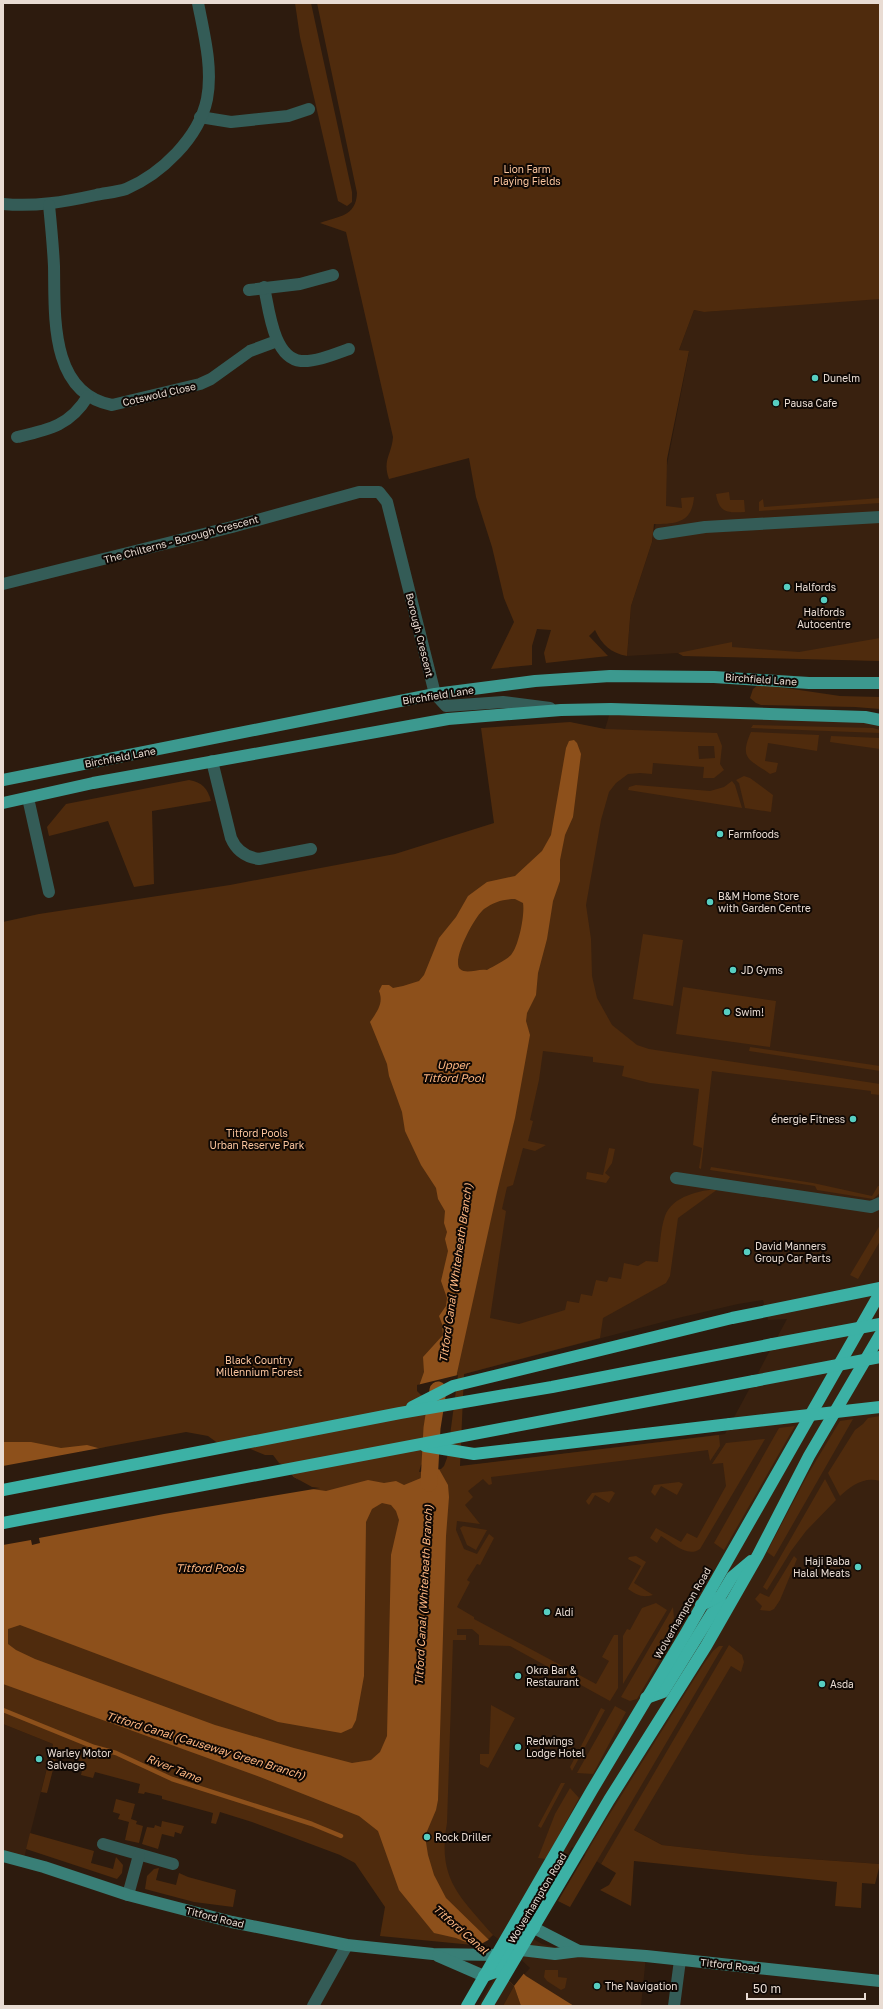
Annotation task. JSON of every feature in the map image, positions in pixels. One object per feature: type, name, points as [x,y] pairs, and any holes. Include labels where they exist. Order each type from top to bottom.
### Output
[{"type":"highway","points":[[400,1413],[454,1386],[547,1362],[766,1310],[880,1288]]},
{"type":"highway","name":"Wolverhampton Road","points":[[498,1967],[504,1944],[516,1931],[646,1698],[880,1293]]},
{"type":"highway","points":[[3,1490],[400,1413],[552,1387],[880,1324]]},
{"type":"highway","name":"Wolverhampton Road","points":[[498,1967],[518,1953],[609,1800],[706,1646],[758,1555],[810,1456],[880,1335]]},
{"type":"highway","points":[[3,1523],[880,1357]]},
{"type":"highway","points":[[418,1444],[474,1454],[880,1407]]},
{"type":"highway","points":[[701,1605],[720,1597],[732,1577],[758,1555]]},
{"type":"highway","points":[[646,1698],[663,1692],[712,1613],[729,1604]]},
{"type":"highway","points":[[516,1931],[524,1926],[534,1928]]},
{"type":"highway","points":[[467,2006],[484,1976],[498,1967]]},
{"type":"highway","points":[[487,2006],[498,1967]]},
{"type":"main road","name":"Birchfield Lane","points":[[3,780],[435,694],[535,682],[610,676],[714,677],[809,683],[880,683]]},
{"type":"main road","name":"Birchfield Lane","points":[[3,803],[93,783],[448,719],[561,710],[611,709],[865,717],[880,720]]},
{"type":"street","points":[[3,204],[49,205],[125,189],[158,169],[177,153],[191,134],[200,117],[206,100],[209,65],[198,3]]},
{"type":"street","points":[[200,117],[231,122],[288,116],[310,109]]},
{"type":"street","name":"Cotswold Close","points":[[49,205],[54,247],[53,295],[57,336],[64,362],[71,378],[88,396],[99,402],[112,405],[200,384],[211,379],[250,351],[276,341]]},
{"type":"street","points":[[249,290],[300,284],[333,275]]},
{"type":"street","points":[[270,287],[276,341],[290,356],[300,361],[349,350]]},
{"type":"street","points":[[17,437],[52,429],[68,420],[81,408],[88,396]]},
{"type":"street","name":"The Chilterns - Borough Crescent","points":[[3,584],[224,529],[359,492]]},
{"type":"street","name":"Borough Crescent","points":[[359,492],[378,492],[387,502],[435,694]]},
{"type":"street","points":[[659,534],[705,527],[880,517]]},
{"type":"street","points":[[435,694],[446,706],[503,702],[561,710]]},
{"type":"street","points":[[212,761],[231,838],[241,852],[250,858],[259,859],[311,848]]},
{"type":"street","points":[[28,798],[49,892]]},
{"type":"street","points":[[676,1178],[871,1207],[880,1203]]},
{"type":"street","points":[[103,1844],[173,1864]]},
{"type":"street","points":[[128,1895],[139,1855]]},
{"type":"street","name":"Titford Road","points":[[3,1856],[44,1867],[128,1895],[232,1922],[347,1944],[433,1954],[482,1954],[498,1967]]},
{"type":"street","name":"Titford Road","points":[[534,1928],[579,1951]]},
{"type":"street","points":[[516,1931],[518,1953]]},
{"type":"street","points":[[313,2006],[347,1944]]},
{"type":"street","name":"Titford Road","points":[[518,1953],[554,1954],[579,1951],[880,1981]]},
{"type":"street","name":"Titford Road","points":[[433,1954],[484,1976]]},
{"type":"street","points":[[674,2006],[680,1960]]},
{"type":"shaded area","points":[[880,297],[880,661],[678,653],[627,656],[631,606],[652,542],[689,352],[679,350],[694,310],[704,312]]},
{"type":"shaded area","points":[[611,709],[880,720],[880,1451],[875,1479],[880,1481],[880,1864],[752,1855],[662,1845],[625,1825],[601,1864],[572,1847],[521,1932],[542,1944],[558,1948],[646,1956],[641,2006],[544,2006],[518,1981],[530,1968],[504,1944],[493,1935],[489,1940],[434,1908],[430,1470],[725,1434],[787,1319],[768,1320],[763,1300],[738,1304],[678,1318],[464,1374],[605,729]]},
{"type":"shaded area","points":[[3,1724],[53,1744],[23,1862],[3,1856]]},
{"type":"shaded area","points":[[498,1971],[514,1986],[503,2006],[478,2006]]},
{"type":"green space","points":[[295,3],[311,3],[352,192],[352,202],[347,206],[338,201],[300,37]]},
{"type":"green space","name":"Lion Farm Playing Fields","points":[[317,3],[880,3],[880,299],[704,312],[694,310],[679,350],[689,351],[667,459],[666,506],[682,508],[681,498],[694,497],[693,506],[690,512],[682,520],[654,524],[652,542],[631,606],[627,656],[616,653],[608,648],[595,630],[589,636],[608,656],[546,663],[544,653],[551,630],[537,629],[532,646],[532,665],[491,669],[514,622],[504,598],[492,547],[476,497],[469,458],[389,479],[387,462],[393,437],[346,232],[320,223],[339,217],[350,211],[356,201],[357,193]]},
{"type":"green space","points":[[729,492],[730,500],[744,500],[745,512],[729,512],[719,505],[716,494]]},
{"type":"green space","points":[[880,498],[880,503],[759,511],[759,502],[763,499],[764,507]]},
{"type":"green space","points":[[880,638],[880,661],[683,656],[678,653],[732,642],[732,647],[799,652]]},
{"type":"green space","points":[[759,684],[840,696],[880,697],[880,709],[761,705],[750,698],[753,689]]},
{"type":"green space","name":"Titford Pools Urban Reserve Park","points":[[570,722],[605,729],[717,733],[722,746],[720,764],[724,770],[714,778],[703,778],[704,767],[653,763],[652,774],[628,774],[616,783],[609,792],[601,820],[586,905],[591,939],[592,976],[597,998],[612,1025],[637,1045],[649,1049],[880,1084],[880,1095],[871,1094],[871,1091],[712,1071],[701,1169],[699,1168],[702,1148],[693,1145],[699,1089],[650,1083],[622,1076],[624,1066],[593,1062],[593,1057],[543,1051],[539,1080],[530,1120],[533,1121],[528,1141],[546,1145],[535,1151],[523,1148],[513,1185],[507,1187],[502,1209],[506,1211],[490,1318],[519,1324],[565,1310],[567,1301],[579,1303],[581,1294],[592,1296],[596,1280],[607,1282],[609,1277],[621,1279],[624,1263],[638,1266],[646,1261],[658,1262],[662,1227],[669,1209],[674,1203],[688,1195],[718,1189],[678,1218],[670,1276],[666,1283],[603,1318],[600,1338],[464,1374],[460,1466],[719,1435],[720,1446],[710,1461],[708,1450],[491,1477],[492,1484],[489,1485],[483,1479],[468,1491],[473,1497],[465,1505],[480,1524],[457,1521],[456,1530],[464,1549],[477,1554],[489,1534],[494,1538],[480,1565],[477,1564],[467,1580],[470,1582],[457,1607],[474,1617],[474,1619],[596,1684],[609,1661],[602,1657],[614,1635],[618,1635],[618,1688],[610,1701],[510,1646],[479,1645],[479,1635],[472,1629],[457,1629],[457,1635],[466,1635],[466,1640],[453,1640],[445,1858],[448,1872],[461,1897],[493,1935],[483,1943],[473,1945],[380,1936],[385,1907],[355,1863],[340,1855],[252,1822],[220,1812],[216,1824],[211,1823],[213,1813],[162,1799],[162,1796],[145,1792],[144,1794],[138,1793],[140,1784],[95,1772],[93,1778],[81,1775],[84,1762],[57,1754],[47,1793],[41,1792],[53,1744],[3,1724],[3,922],[39,914],[230,885],[395,854],[494,823],[481,728]],"holes":[[[698,746],[714,746],[715,758],[699,759]]]},
{"type":"green space","points":[[753,725],[873,728],[880,730],[880,733],[751,728]]},
{"type":"green space","points":[[751,732],[819,735],[817,751],[768,743],[765,761],[778,763],[776,772],[770,774],[748,758],[746,748]]},
{"type":"green space","points":[[831,736],[880,738],[880,749],[830,742]]},
{"type":"green space","points":[[744,776],[750,778],[773,795],[771,812],[745,808],[739,783],[736,780]]},
{"type":"green space","points":[[189,780],[201,784],[208,793],[211,801],[152,811],[154,884],[134,887],[108,821],[49,836],[47,827],[66,804]]},
{"type":"green space","points":[[732,781],[735,785],[742,808],[628,790],[629,787],[636,785],[710,791],[724,787]]},
{"type":"green space","points":[[643,934],[683,940],[673,1006],[633,999]]},
{"type":"green space","name":"Swim!","points":[[683,987],[776,1001],[770,1047],[676,1034]]},
{"type":"green space","points":[[750,1047],[880,1066],[880,1071],[749,1051]]},
{"type":"green space","points":[[609,1148],[615,1149],[612,1163],[605,1173],[610,1177],[606,1183],[586,1179],[587,1172],[603,1175]]},
{"type":"green space","points":[[711,1167],[813,1183],[872,1196],[878,1186],[880,1186],[880,1193],[873,1199],[817,1190],[815,1186],[710,1170]]},
{"type":"green space","points":[[880,1225],[880,1241],[858,1279],[850,1275]]},
{"type":"green space","points":[[880,1416],[880,1481],[863,1481],[853,1486],[840,1496],[828,1473],[855,1430],[868,1418]]},
{"type":"green space","points":[[853,1419],[774,1557],[767,1552],[808,1474],[840,1421]]},
{"type":"green space","points":[[795,1426],[724,1550],[714,1543],[779,1428]]},
{"type":"green space","points":[[765,1439],[700,1549],[690,1552],[685,1551],[661,1536],[657,1543],[650,1538],[656,1528],[681,1542],[687,1533],[697,1538],[726,1486],[723,1463],[712,1464],[726,1443]]},
{"type":"green space","points":[[825,1479],[836,1500],[806,1531],[791,1551],[767,1590],[763,1587]]},
{"type":"green space","points":[[679,1482],[683,1484],[677,1495],[661,1486],[655,1496],[651,1492],[654,1485]]},
{"type":"green space","points":[[612,1491],[615,1493],[609,1503],[595,1495],[589,1505],[586,1501],[592,1493]]},
{"type":"green space","points":[[463,1526],[487,1530],[476,1550],[467,1545],[460,1528]]},
{"type":"green space","points":[[636,1556],[646,1562],[634,1583],[653,1595],[640,1595],[628,1589],[641,1566],[628,1559],[629,1557]]},
{"type":"green space","points":[[794,1556],[797,1559],[780,1600],[774,1609],[770,1611],[760,1610],[762,1606],[755,1599],[760,1593],[769,1597]]},
{"type":"green space","points":[[656,1603],[667,1610],[623,1684],[623,1636],[627,1629],[630,1630],[642,1608]]},
{"type":"green space","points":[[673,1607],[674,1618],[664,1639],[665,1651],[637,1699],[630,1701],[621,1697]]},
{"type":"green space","points":[[729,1645],[742,1655],[744,1662],[741,1672],[731,1666],[634,1830],[662,1845],[752,1855],[880,1864],[875,1884],[862,1883],[861,1908],[835,1906],[837,1882],[634,1861],[631,1906],[600,1890],[609,1885],[616,1873],[601,1864]]},
{"type":"green space","points":[[719,1646],[723,1646],[570,1907],[558,1901],[604,1823],[703,1665],[713,1651]]},
{"type":"green space","points":[[491,1705],[515,1718],[488,1768],[480,1764],[480,1754],[489,1754]]},
{"type":"green space","points":[[615,1706],[626,1712],[593,1774],[577,1773]]},
{"type":"green space","points":[[601,1708],[605,1710],[572,1771],[570,1767]]},
{"type":"green space","points":[[561,1783],[565,1783],[541,1828],[538,1826]]},
{"type":"green space","points":[[570,1788],[579,1798],[546,1859],[538,1858],[555,1814]]},
{"type":"green space","points":[[116,1799],[135,1804],[131,1819],[137,1821],[136,1824],[143,1826],[139,1843],[125,1840],[129,1822],[118,1819],[120,1814],[113,1812]]},
{"type":"green space","points":[[162,1821],[184,1826],[181,1834],[175,1832],[174,1837],[162,1834],[158,1849],[142,1844],[147,1827],[154,1828],[155,1825],[161,1827]]},
{"type":"green space","points":[[30,1833],[94,1851],[91,1863],[113,1869],[116,1857],[123,1865],[122,1873],[117,1879],[26,1849]]},
{"type":"green space","points":[[159,1868],[156,1880],[176,1885],[179,1873],[188,1877],[236,1890],[233,1907],[194,1902],[145,1889],[147,1876],[154,1869]]},
{"type":"green space","points":[[545,1970],[558,1970],[558,1977],[567,1978],[565,1988],[561,1990],[547,1981],[544,1977]]},
{"type":"green space","points":[[514,1986],[521,2006],[503,2006]]},
{"type":"water","name":"Titford Pools","points":[[574,740],[577,743],[581,754],[573,817],[565,835],[560,860],[560,881],[553,901],[547,939],[538,973],[536,995],[527,1013],[526,1021],[530,1035],[515,1118],[457,1373],[445,1458],[439,1469],[448,1485],[449,1497],[446,1536],[438,1800],[436,1810],[425,1836],[428,1855],[434,1875],[446,1898],[526,1976],[574,2006],[521,2006],[514,1986],[473,1945],[456,1938],[434,1933],[399,1890],[378,1831],[359,1816],[260,1777],[3,1684],[3,1442],[31,1442],[61,1448],[87,1445],[98,1448],[213,1444],[284,1470],[312,1489],[326,1491],[368,1480],[384,1483],[396,1481],[404,1485],[421,1478],[421,1472],[432,1458],[436,1396],[418,1389],[424,1372],[423,1357],[443,1335],[442,1324],[439,1316],[446,1306],[447,1298],[441,1281],[448,1251],[445,1239],[447,1232],[444,1223],[445,1211],[438,1199],[436,1188],[421,1165],[405,1131],[402,1112],[389,1076],[387,1064],[370,1022],[379,1007],[381,1000],[379,991],[382,985],[389,985],[393,988],[403,986],[419,981],[424,975],[439,938],[456,917],[468,896],[487,882],[515,876],[542,851],[551,835],[566,748],[569,741]],"holes":[[[515,899],[523,903],[523,914],[517,945],[511,955],[487,970],[463,971],[460,969],[458,964],[461,948],[465,938],[480,913],[491,904],[503,900]],[[382,1503],[391,1505],[396,1511],[399,1520],[391,1555],[387,1736],[380,1752],[371,1760],[352,1763],[215,1725],[35,1659],[16,1650],[8,1644],[8,1629],[20,1625],[278,1722],[341,1733],[352,1728],[356,1720],[364,1676],[366,1522],[372,1509]]]},
{"type":"pier","points":[[458,1375],[447,1458],[444,1466],[441,1469],[419,1472],[421,1465],[430,1458],[434,1397],[421,1395],[417,1391],[417,1385]]},
{"type":"pier","points":[[186,1432],[208,1436],[219,1444],[243,1446],[265,1455],[273,1455],[279,1463],[286,1466],[286,1469],[294,1477],[312,1487],[320,1488],[164,1514],[39,1538],[40,1543],[32,1545],[31,1540],[3,1545],[3,1466]]},
{"type":"pier","points":[[490,1939],[525,1972],[514,1986],[473,1945],[483,1943]]},
{"type":"waterway","name":"Titford Canal (Whiteheath Branch)","points":[[429,1483],[432,1428],[438,1390]]},
{"type":"waterway","name":"River Tame","points":[[3,1710],[94,1747],[116,1753],[172,1779],[312,1824],[341,1836]]},
{"type":"place","name":"Dunelm","points":[[815,378]]},
{"type":"place","name":"Pausa Cafe","points":[[776,403]]},
{"type":"place","name":"Halfords","points":[[787,587]]},
{"type":"place","name":"Halfords Autocentre","points":[[824,600]]},
{"type":"place","name":"Farmfoods","points":[[720,834]]},
{"type":"place","name":"B&M Home Store with Garden Centre","points":[[710,902]]},
{"type":"place","name":"JD Gyms","points":[[733,970]]},
{"type":"place","name":"Swim!","points":[[727,1012]]},
{"type":"place","name":"énergie Fitness","points":[[853,1119]]},
{"type":"place","name":"David Manners Group Car Parts","points":[[747,1252]]},
{"type":"place","name":"Haji Baba Halal Meats","points":[[858,1567]]},
{"type":"place","name":"Aldi","points":[[547,1612]]},
{"type":"place","name":"Okra Bar & Restaurant","points":[[518,1676]]},
{"type":"place","name":"Asda","points":[[822,1684]]},
{"type":"place","name":"Redwings Lodge Hotel","points":[[518,1747]]},
{"type":"place","name":"Warley Motor Salvage","points":[[39,1759]]},
{"type":"place","name":"Rock Driller","points":[[427,1837]]},
{"type":"place","name":"The Navigation","points":[[597,1986]]},
{"type":"water label","name":"Upper Titford Pool","points":[[453,1070]]},
{"type":"water label","name":"Titford Canal (Causeway Green Branch)","points":[[206,1745]]},
{"type":"water label","name":"Titford Canal","points":[[461,1929]]},
{"type":"park label","name":"Black Country Millennium Forest","points":[[259,1366]]}]
